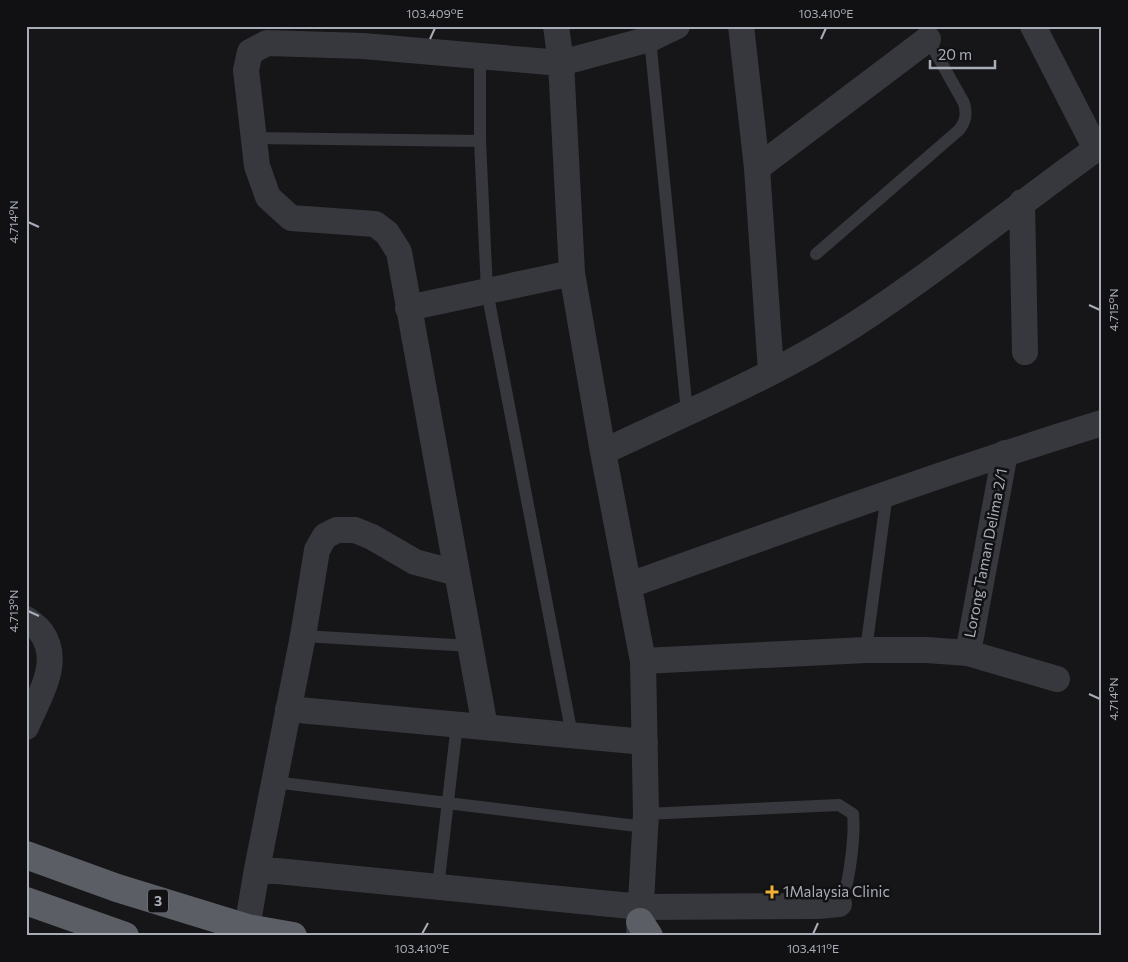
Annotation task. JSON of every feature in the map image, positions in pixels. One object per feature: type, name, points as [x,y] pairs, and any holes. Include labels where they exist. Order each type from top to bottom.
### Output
[{"type":"highway","name":"3","points":[[26,855],[117,888],[247,928],[293,936]]},
{"type":"highway","points":[[26,901],[114,934]]},
{"type":"street","points":[[556,26],[561,62],[572,273],[603,452],[643,660],[646,820],[642,925]]},
{"type":"street","points":[[486,727],[399,252],[387,233],[375,224],[291,218],[268,197],[257,166],[246,70],[250,52],[267,43],[361,36],[480,56],[561,62],[650,39],[677,26]]},
{"type":"street","points":[[741,26],[757,168],[771,372]]},
{"type":"street","points":[[603,452],[771,372],[853,326],[931,272],[1022,202],[1099,148],[1033,26]]},
{"type":"street","points":[[757,168],[928,39]]},
{"type":"street","points":[[1022,202],[1025,352]]},
{"type":"street","points":[[408,308],[572,273]]},
{"type":"street","points":[[630,585],[887,493],[1005,453],[1102,423]]},
{"type":"street","name":"Lorong Taman Delima 2/1","points":[[968,653],[1005,453]]},
{"type":"street","points":[[247,928],[303,636],[317,550],[325,536],[337,530],[355,530],[372,537],[415,562],[457,573]]},
{"type":"street","points":[[26,619],[41,631],[51,654],[49,672],[26,727]]},
{"type":"street","points":[[643,660],[866,650],[927,650],[968,653],[1057,679]]},
{"type":"street","points":[[288,709],[645,742]]},
{"type":"street","points":[[257,869],[438,887],[642,925],[839,904]]},
{"type":"lane","points":[[650,39],[687,412]]},
{"type":"lane","points":[[816,254],[959,130],[965,122],[967,112],[964,103],[928,39]]},
{"type":"lane","points":[[480,56],[480,141],[487,291],[572,735]]},
{"type":"lane","points":[[254,138],[480,141]]},
{"type":"lane","points":[[866,650],[887,493]]},
{"type":"lane","points":[[303,636],[470,646]]},
{"type":"lane","points":[[438,887],[457,724]]},
{"type":"lane","points":[[274,782],[448,803],[646,820],[839,805],[853,814],[854,827],[846,887],[839,904]]},
{"type":"place","name":"1Malaysia Clinic","points":[[772,892]]}]
